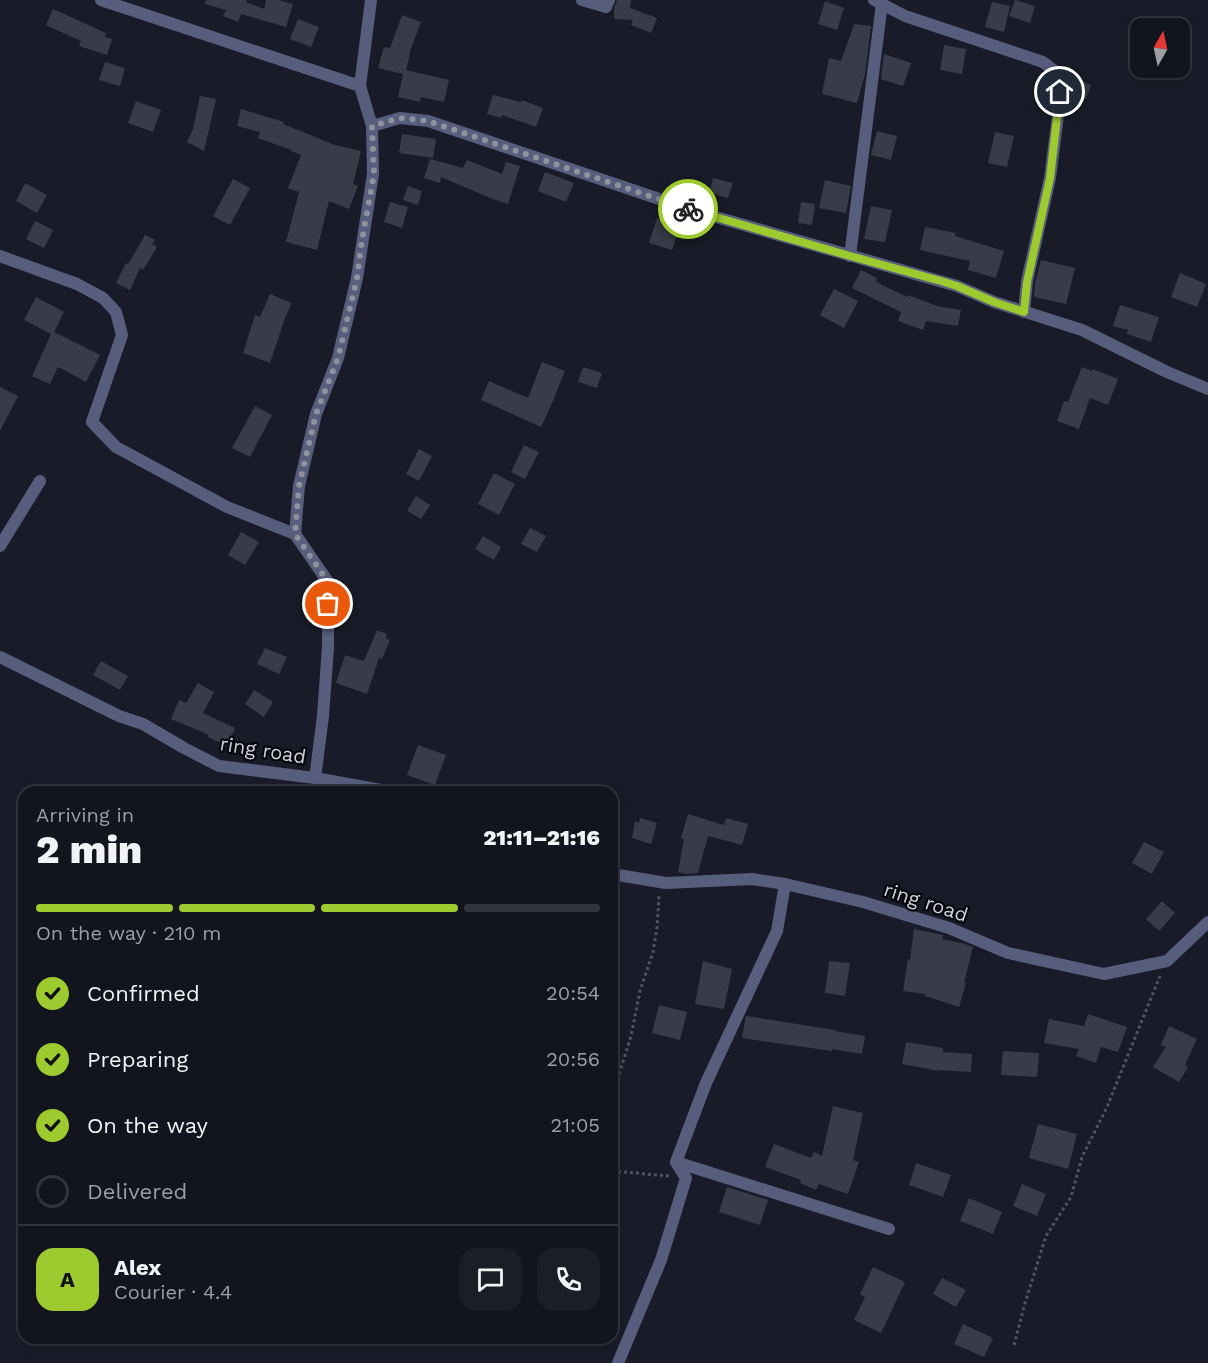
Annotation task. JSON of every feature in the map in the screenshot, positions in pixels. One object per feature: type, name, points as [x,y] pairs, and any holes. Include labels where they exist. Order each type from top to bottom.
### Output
[{"type":"street","points":[[101,0],[360,86]]},
{"type":"street","points":[[295,534],[299,486],[316,414],[338,358],[357,278],[374,174],[372,126],[360,86],[371,0]]},
{"type":"street","points":[[582,0],[606,7],[609,0]]},
{"type":"street","points":[[850,256],[878,2],[905,16],[1043,62],[1061,76],[1050,178],[1027,282],[1024,312]]},
{"type":"street","points":[[372,126],[400,118],[428,121],[695,211],[957,286],[994,302],[1082,330],[1167,372],[1208,389]]},
{"type":"street","points":[[0,256],[76,284],[103,298],[116,312],[122,335],[92,422],[116,447],[227,507],[295,534],[328,582],[328,647],[323,716],[315,778]]},
{"type":"street","points":[[0,546],[40,481]]},
{"type":"street","name":"ring road","points":[[0,657],[119,717],[142,724],[219,766],[359,786]]},
{"type":"street","name":"ring road","points":[[618,875],[666,883],[752,879],[785,884],[863,902],[949,928],[1008,953],[1104,974],[1167,961]]},
{"type":"street","points":[[676,1162],[706,1083],[777,931],[785,884]]},
{"type":"street","points":[[1167,961],[1208,922]]},
{"type":"street","points":[[618,1363],[660,1260],[686,1178],[676,1162]]},
{"type":"street","points":[[676,1162],[889,1229]]},
{"type":"path","points":[[618,1078],[631,1036],[640,991],[653,952],[660,889],[666,883]]},
{"type":"path","points":[[1014,1345],[1046,1236],[1071,1197],[1082,1157],[1107,1107],[1167,961]]},
{"type":"path","points":[[618,1172],[686,1178]]},
{"type":"building","points":[[206,0],[247,0],[246,2],[264,9],[266,0],[293,4],[286,27],[241,14],[238,22],[223,16],[226,10],[205,4]]},
{"type":"building","points":[[617,0],[631,0],[630,8],[657,18],[651,33],[631,25],[633,20],[614,19]]},
{"type":"building","points":[[1015,0],[1035,6],[1030,23],[1009,16]]},
{"type":"building","points":[[825,1],[844,8],[837,30],[818,24]]},
{"type":"building","points":[[992,2],[1010,6],[1004,32],[985,27]]},
{"type":"building","points":[[53,9],[106,33],[105,37],[112,39],[107,55],[79,46],[81,41],[46,25]]},
{"type":"building","points":[[402,15],[421,22],[409,54],[406,70],[449,80],[444,102],[421,97],[420,102],[398,97],[403,74],[378,68],[384,47],[390,48]]},
{"type":"building","points":[[298,19],[319,27],[311,47],[290,39]]},
{"type":"building","points":[[854,24],[871,26],[865,74],[857,103],[822,94],[829,58],[841,61]]},
{"type":"building","points":[[944,45],[966,49],[962,74],[940,70]]},
{"type":"building","points":[[884,54],[911,63],[903,86],[881,79]]},
{"type":"building","points":[[105,62],[125,68],[120,86],[99,80]]},
{"type":"building","points":[[1077,80],[1091,85],[1086,99],[1073,95]]},
{"type":"building","points":[[493,95],[521,102],[522,100],[543,108],[536,127],[502,115],[502,118],[487,114]]},
{"type":"building","points":[[200,96],[216,99],[204,151],[187,142],[193,129]]},
{"type":"building","points":[[136,101],[161,110],[153,132],[128,123]]},
{"type":"building","points":[[241,109],[284,122],[283,124],[335,145],[361,151],[353,184],[358,186],[349,209],[329,201],[317,250],[286,242],[299,192],[288,188],[301,155],[258,138],[260,132],[237,126]]},
{"type":"building","points":[[877,131],[897,136],[891,160],[871,155]]},
{"type":"building","points":[[995,132],[1014,136],[1007,167],[988,163]]},
{"type":"building","points":[[402,134],[436,139],[433,158],[399,153]]},
{"type":"building","points":[[430,159],[463,168],[467,160],[502,174],[506,162],[520,166],[508,204],[441,177],[440,183],[424,178]]},
{"type":"building","points":[[545,172],[574,183],[566,202],[538,191]]},
{"type":"building","points":[[713,178],[733,183],[728,198],[709,193]]},
{"type":"building","points":[[233,179],[250,188],[230,225],[213,216]]},
{"type":"building","points":[[825,180],[851,186],[846,213],[819,208]]},
{"type":"building","points":[[25,183],[47,195],[37,213],[16,201]]},
{"type":"building","points":[[408,186],[422,191],[418,205],[403,200]]},
{"type":"building","points":[[390,202],[408,207],[402,228],[384,222]]},
{"type":"building","points":[[801,202],[815,204],[812,225],[798,223]]},
{"type":"building","points":[[871,206],[892,210],[885,242],[864,239]]},
{"type":"building","points":[[657,218],[680,226],[672,250],[649,243]]},
{"type":"building","points":[[35,221],[53,230],[44,248],[26,239]]},
{"type":"building","points":[[925,227],[956,233],[955,236],[1004,251],[996,278],[968,270],[970,261],[920,250]]},
{"type":"building","points":[[145,235],[155,240],[152,244],[157,247],[143,270],[140,268],[130,290],[116,283]]},
{"type":"building","points":[[1041,260],[1075,268],[1066,304],[1034,297]]},
{"type":"building","points":[[861,270],[877,278],[876,282],[907,297],[908,295],[937,306],[961,310],[958,326],[926,321],[923,330],[898,321],[901,312],[852,288]]},
{"type":"building","points":[[1180,273],[1206,284],[1197,307],[1171,297]]},
{"type":"building","points":[[834,289],[858,301],[844,328],[820,315]]},
{"type":"building","points":[[270,294],[292,303],[270,363],[243,353],[255,315],[260,317]]},
{"type":"building","points":[[36,297],[64,312],[54,332],[100,355],[86,382],[58,367],[50,384],[32,376],[51,334],[24,320]]},
{"type":"building","points":[[1120,305],[1159,317],[1151,342],[1127,334],[1128,330],[1113,326]]},
{"type":"building","points":[[542,362],[565,371],[541,427],[481,400],[489,381],[528,398]]},
{"type":"building","points":[[583,367],[602,373],[597,388],[578,382]]},
{"type":"building","points":[[1082,367],[1118,379],[1108,405],[1090,398],[1079,429],[1057,421],[1064,401],[1068,402]]},
{"type":"building","points":[[0,387],[18,396],[0,431]]},
{"type":"building","points":[[255,406],[272,415],[250,457],[232,448]]},
{"type":"building","points":[[524,445],[539,452],[525,479],[511,472]]},
{"type":"building","points":[[419,449],[432,456],[419,481],[406,474]]},
{"type":"building","points":[[494,473],[515,484],[499,515],[478,504]]},
{"type":"building","points":[[416,496],[430,505],[421,519],[407,511]]},
{"type":"building","points":[[530,528],[546,536],[537,552],[521,544]]},
{"type":"building","points":[[241,532],[259,542],[245,565],[228,555]]},
{"type":"building","points":[[483,536],[501,547],[494,560],[475,549]]},
{"type":"building","points":[[377,630],[387,634],[386,638],[390,640],[382,659],[379,658],[367,694],[336,683],[345,655],[364,661]]},
{"type":"building","points":[[265,648],[287,657],[279,674],[257,664]]},
{"type":"building","points":[[101,661],[128,676],[120,690],[93,675]]},
{"type":"building","points":[[198,683],[214,692],[203,713],[235,728],[227,746],[208,737],[209,735],[171,719],[179,700],[186,703]]},
{"type":"building","points":[[254,690],[273,702],[264,717],[245,704]]},
{"type":"building","points":[[418,745],[446,755],[435,785],[407,775]]},
{"type":"building","points":[[688,814],[724,825],[726,818],[748,824],[742,845],[708,836],[698,873],[678,872],[684,839],[681,838]]},
{"type":"building","points":[[640,818],[657,823],[651,844],[632,838],[635,821],[639,823]]},
{"type":"building","points":[[1144,842],[1164,852],[1152,874],[1132,863]]},
{"type":"building","points":[[1162,901],[1175,913],[1159,931],[1146,919]]},
{"type":"building","points":[[914,929],[943,935],[942,939],[973,947],[959,1007],[925,996],[925,994],[903,991]]},
{"type":"building","points":[[703,961],[732,969],[724,1009],[695,1004]]},
{"type":"building","points":[[829,961],[850,963],[845,996],[825,993]]},
{"type":"building","points":[[659,1005],[687,1012],[680,1040],[652,1033]]},
{"type":"building","points":[[1088,1014],[1127,1027],[1118,1052],[1101,1047],[1096,1063],[1076,1056],[1079,1049],[1044,1043],[1049,1019],[1084,1026]]},
{"type":"building","points":[[746,1016],[865,1036],[862,1054],[742,1038]]},
{"type":"building","points":[[1169,1026],[1197,1039],[1185,1065],[1188,1067],[1179,1082],[1153,1067],[1166,1047],[1161,1045]]},
{"type":"building","points":[[906,1042],[943,1048],[943,1052],[972,1054],[971,1072],[939,1071],[902,1064]]},
{"type":"building","points":[[1003,1051],[1039,1053],[1037,1077],[1001,1075]]},
{"type":"building","points":[[833,1106],[863,1113],[853,1160],[859,1162],[848,1194],[819,1184],[816,1190],[800,1183],[801,1180],[765,1167],[774,1144],[811,1158],[814,1152],[822,1156]]},
{"type":"building","points":[[1038,1124],[1077,1134],[1068,1169],[1029,1158]]},
{"type":"building","points":[[916,1163],[951,1175],[943,1197],[909,1185]]},
{"type":"building","points":[[1022,1184],[1046,1194],[1037,1216],[1013,1206]]},
{"type":"building","points":[[727,1187],[768,1200],[760,1225],[719,1212]]},
{"type":"building","points":[[969,1198],[1002,1212],[993,1234],[960,1221]]},
{"type":"building","points":[[873,1267],[905,1282],[881,1333],[854,1320],[865,1297],[860,1294]]},
{"type":"building","points":[[942,1278],[966,1290],[956,1307],[933,1294]]},
{"type":"building","points":[[963,1324],[993,1338],[984,1357],[954,1344]]},
{"type":"way so far","points":[[328,604],[328,582],[295,534],[299,486],[316,414],[338,358],[357,278],[374,174],[372,126],[400,118],[428,121],[688,209]]},
{"type":"route","points":[[688,209],[941,281],[1024,312],[1027,282],[1050,178],[1060,92]]}]
